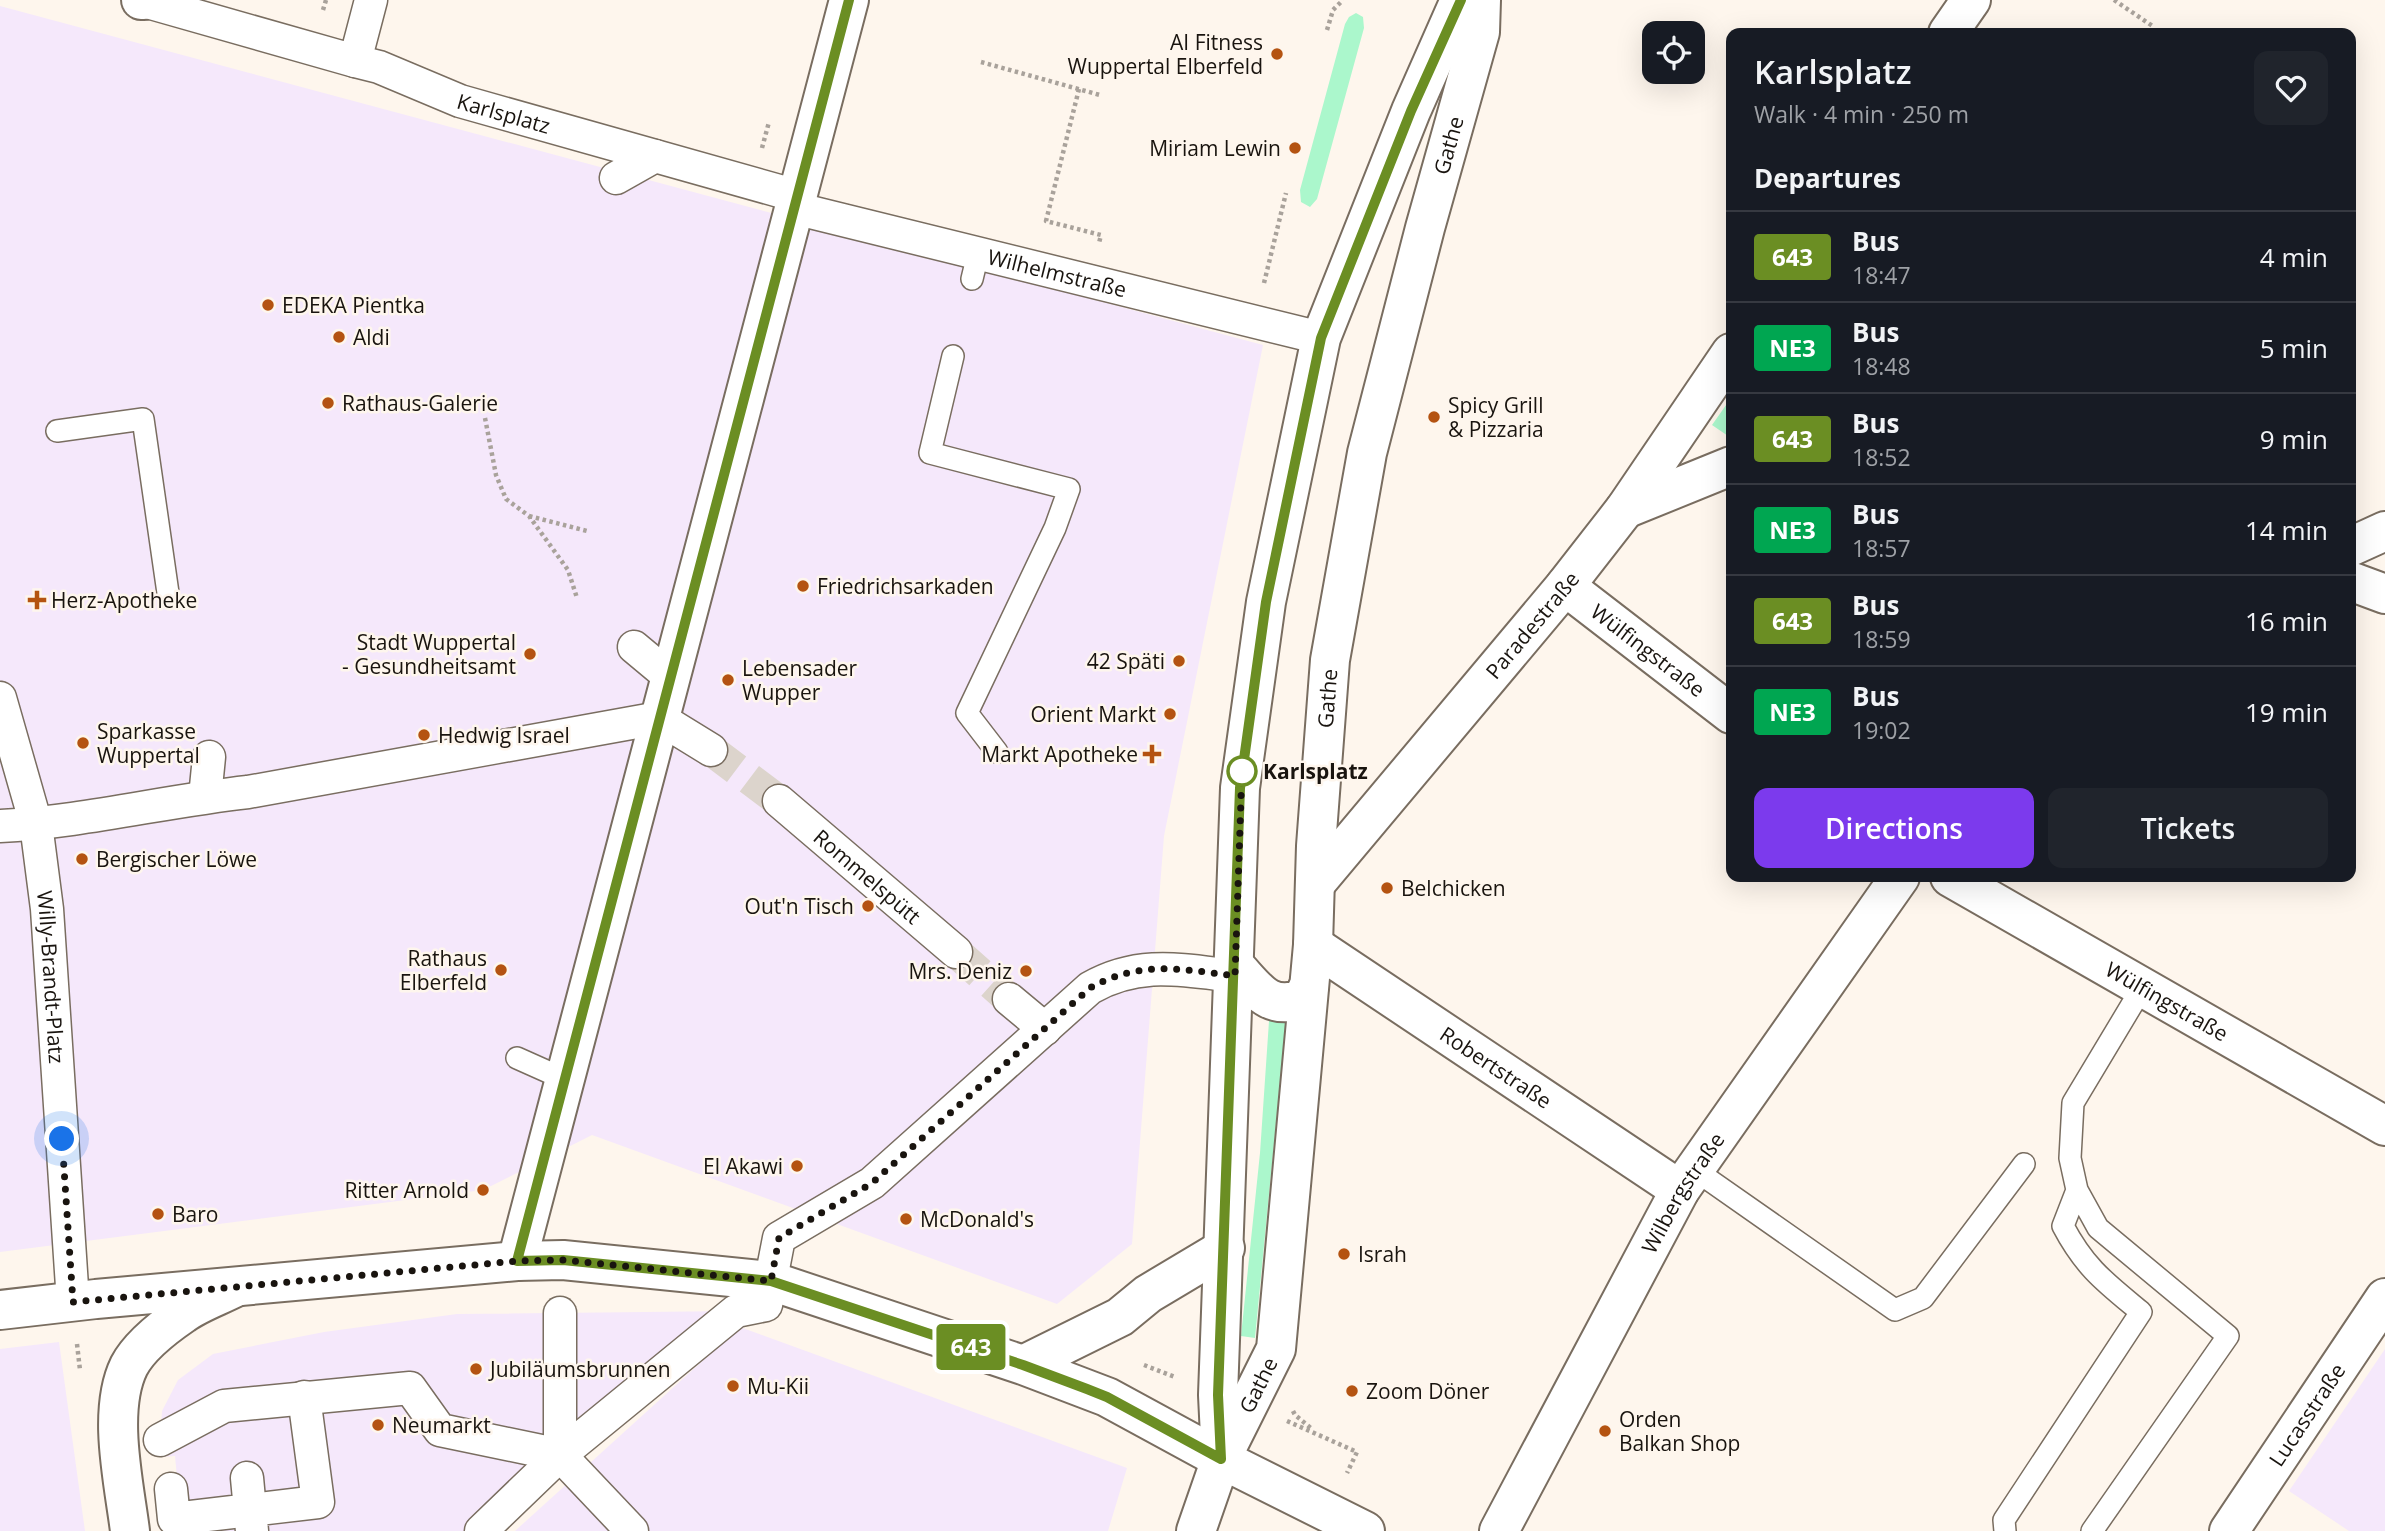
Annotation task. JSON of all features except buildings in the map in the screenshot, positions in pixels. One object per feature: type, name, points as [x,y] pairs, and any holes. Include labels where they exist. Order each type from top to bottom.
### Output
[{"type":"street","name":"Karlsplatz","points":[[143,0],[379,67],[460,101],[655,156],[795,202]]},
{"type":"street","points":[[355,61],[371,0]]},
{"type":"street","points":[[517,1261],[849,0]]},
{"type":"street","name":"Gathe","points":[[1221,1459],[1218,1395],[1242,768],[1266,602],[1321,338],[1411,111],[1461,0]]},
{"type":"street","name":"Gathe","points":[[1221,1459],[1276,1349],[1309,986],[1330,660],[1367,453],[1425,228],[1480,32],[1481,0]]},
{"type":"street","points":[[1951,28],[1971,0]]},
{"type":"street","points":[[616,178],[655,156]]},
{"type":"street","name":"Wilhelmstraße","points":[[795,202],[975,266],[1254,321],[1321,338]]},
{"type":"street","name":"Paradestraße","points":[[1315,884],[1565,586],[1625,509],[1726,360]]},
{"type":"street","points":[[1625,509],[1726,468]]},
{"type":"street","points":[[2356,544],[2385,531]]},
{"type":"street","points":[[2356,583],[2385,594]]},
{"type":"street","name":"Wülfingstraße","points":[[1565,586],[1726,710]]},
{"type":"street","points":[[634,647],[670,677]]},
{"type":"street","name":"Willy-Brandt-Platz","points":[[0,698],[36,824],[47,909],[73,1302]]},
{"type":"street","points":[[0,826],[36,824],[248,792],[659,718],[711,750]]},
{"type":"street","points":[[205,797],[209,757]]},
{"type":"street","name":"Rommelspütt","points":[[779,801],[956,952]]},
{"type":"street","name":"Wilbergstraße","points":[[1499,1531],[1687,1180],[1896,882]]},
{"type":"street","name":"Wülfingstraße","points":[[1959,882],[2385,1126]]},
{"type":"street","name":"Robertstraße","points":[[1312,945],[1687,1180]]},
{"type":"street","points":[[481,1531],[560,1455],[736,1311],[766,1305],[779,1238],[872,1183],[1090,988],[1121,974],[1160,967],[1235,971],[1274,1002],[1287,1005],[1302,999],[1309,986]]},
{"type":"street","points":[[1009,999],[1045,1029]]},
{"type":"street","points":[[1023,1365],[1121,1317],[1148,1294],[1225,1248]]},
{"type":"street","points":[[0,1310],[517,1261],[563,1260],[771,1281],[1023,1365],[1107,1397],[1221,1459],[1365,1531]]},
{"type":"street","points":[[130,1531],[120,1443],[119,1404],[129,1366],[151,1339],[185,1312],[238,1286]]},
{"type":"street","name":"Lucasstraße","points":[[2229,1531],[2385,1298]]},
{"type":"street","points":[[560,1313],[560,1455]]},
{"type":"street","points":[[159,1440],[224,1406],[410,1388],[440,1430],[560,1455],[632,1531]]},
{"type":"street","points":[[171,1489],[174,1519],[251,1521],[318,1502],[304,1397]]},
{"type":"street","points":[[1196,1531],[1221,1459]]},
{"type":"street","points":[[247,1478],[251,1521]]},
{"type":"lane","points":[[953,356],[930,453],[1069,489],[1055,528],[967,713],[997,752]]},
{"type":"lane","points":[[57,431],[143,419],[169,593]]},
{"type":"lane","points":[[2092,1531],[2228,1336],[2098,1228],[2077,1190],[2070,1158],[2073,1103],[2142,988]]},
{"type":"lane","points":[[517,1058],[564,1079]]},
{"type":"lane","points":[[1687,1180],[1895,1310],[1923,1298],[2024,1164]]},
{"type":"lane","points":[[2005,1531],[2004,1520],[2141,1312],[2091,1270],[2067,1235],[2063,1226],[2077,1190]]},
{"type":"path","points":[[1327,30],[1333,10],[1343,0]]},
{"type":"path","points":[[2114,0],[2154,27]]},
{"type":"path","points":[[982,62],[1100,95]]},
{"type":"path","points":[[1079,89],[1046,221],[1101,235]]},
{"type":"path","points":[[1254,321],[1286,193]]},
{"type":"path","points":[[485,418],[496,475],[506,499],[529,516],[568,570],[577,598]]},
{"type":"path","points":[[529,516],[587,531]]},
{"type":"path","points":[[1315,1432],[1357,1452],[1328,1514]]},
{"type":"shaded area","points":[[0,6],[1263,345],[1164,836],[1132,1244],[1057,1304],[592,1135],[483,1190],[0,1252]]},
{"type":"shaded area","name":"Neumarkt","points":[[736,1311],[481,1531],[175,1531],[178,1488],[175,1456],[161,1457],[162,1411],[178,1380],[213,1354],[324,1332],[457,1314]]},
{"type":"shaded area","points":[[740,1327],[1127,1468],[1108,1531],[515,1531]]},
{"type":"shaded area","points":[[59,1342],[85,1531],[0,1531],[0,1349]]},
{"type":"shaded area","points":[[2385,1349],[2385,1531],[2349,1531],[2289,1491]]},
{"type":"green space","points":[[1356,13],[1363,17],[1364,28],[1317,199],[1310,207],[1301,202],[1300,190],[1345,24],[1349,17]]},
{"type":"green space","points":[[1726,405],[1726,435],[1712,425]]},
{"type":"green space","points":[[1272,1017],[1286,1020],[1255,1338],[1241,1336],[1260,1153],[1269,1021]]},
{"type":"tunnel","points":[[711,750],[779,801]]},
{"type":"tunnel","points":[[956,952],[1009,999]]},
{"type":"bus line","name":"643","points":[[849,0],[517,1261],[563,1260],[771,1281],[1087,1389],[1107,1397],[1221,1459],[1218,1395],[1240,788],[1266,602],[1321,338],[1411,111],[1461,0]]},
{"type":"place","name":"AI Fitness Wuppertal Elberfeld","points":[[1277,54]]},
{"type":"place","name":"Miriam Lewin","points":[[1295,148]]},
{"type":"place","name":"EDEKA Pientka","points":[[268,305]]},
{"type":"place","name":"Aldi","points":[[339,337]]},
{"type":"place","name":"Rathaus-Galerie","points":[[328,403]]},
{"type":"place","name":"Spicy Grill & Pizzaria","points":[[1434,417]]},
{"type":"place","name":"Friedrichsarkaden","points":[[803,586]]},
{"type":"place","name":"Herz-Apotheke","points":[[37,600]]},
{"type":"place","name":"Stadt Wuppertal - Gesundheitsamt","points":[[530,654]]},
{"type":"place","name":"42 Späti","points":[[1179,661]]},
{"type":"place","name":"Lebensader Wupper","points":[[728,680]]},
{"type":"place","name":"Orient Markt","points":[[1170,714]]},
{"type":"place","name":"Hedwig Israel","points":[[424,735]]},
{"type":"place","name":"Sparkasse Wuppertal","points":[[83,743]]},
{"type":"place","name":"Markt Apotheke","points":[[1152,754]]},
{"type":"place","name":"Karlsplatz","points":[[1242,771]]},
{"type":"place","name":"Bergischer Löwe","points":[[82,859]]},
{"type":"place","name":"Belchicken","points":[[1387,888]]},
{"type":"place","name":"Out'n Tisch","points":[[868,906]]},
{"type":"place","name":"Rathaus Elberfeld","points":[[501,970]]},
{"type":"place","name":"Mrs. Deniz","points":[[1026,971]]},
{"type":"place","name":"El Akawi","points":[[797,1166]]},
{"type":"place","name":"Ritter Arnold","points":[[483,1190]]},
{"type":"place","name":"Baro","points":[[158,1214]]},
{"type":"place","name":"McDonald's","points":[[906,1219]]},
{"type":"place","name":"Israh","points":[[1344,1254]]},
{"type":"place","name":"Jubiläumsbrunnen","points":[[476,1369]]},
{"type":"place","name":"Mu-Kii","points":[[733,1386]]},
{"type":"place","name":"Zoom Döner","points":[[1352,1391]]},
{"type":"place","name":"Neumarkt","points":[[378,1425]]},
{"type":"place","name":"Orden Balkan Shop","points":[[1605,1431]]},
{"type":"route","points":[[62,1139],[73,1302],[517,1261],[563,1260],[771,1281],[779,1238],[872,1183],[1090,988],[1121,974],[1160,967],[1235,976],[1242,768],[1242,771]]}]
